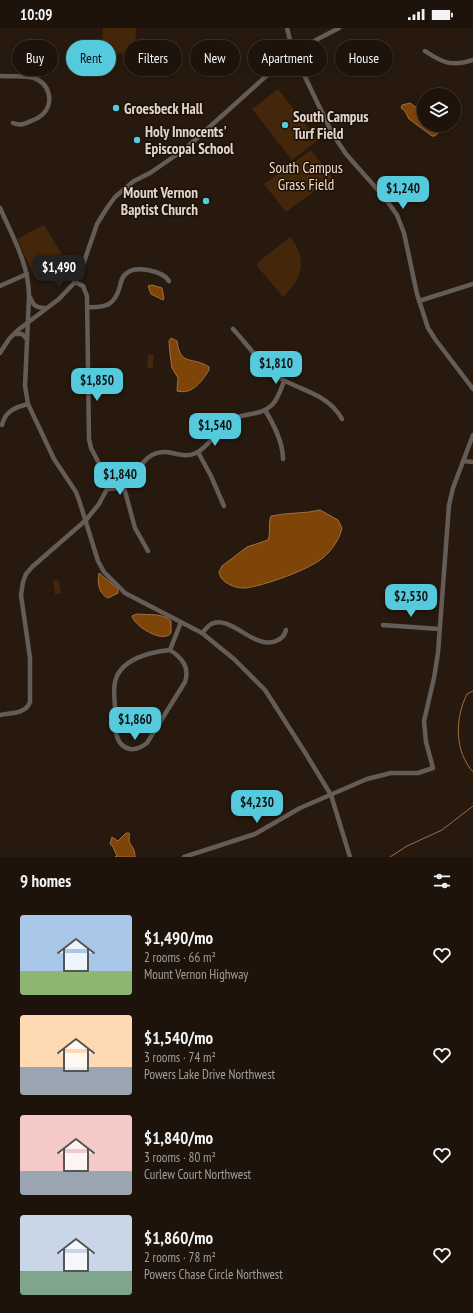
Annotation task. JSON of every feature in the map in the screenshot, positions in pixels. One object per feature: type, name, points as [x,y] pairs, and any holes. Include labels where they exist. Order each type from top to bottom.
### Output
[{"type":"street","points":[[287,28],[290,40]]},
{"type":"street","points":[[316,40],[339,28]]},
{"type":"street","points":[[425,51],[448,63],[460,64],[473,60]]},
{"type":"street","points":[[0,76],[35,78],[44,85],[48,92],[49,103],[42,115],[25,124],[19,125],[13,123]]},
{"type":"street","points":[[0,353],[14,334],[64,295],[76,282],[84,265],[97,224],[115,197],[134,181],[150,173],[186,149],[267,76]]},
{"type":"street","points":[[305,76],[337,141],[346,154],[385,198],[396,215],[404,233],[419,301],[426,322],[431,333],[473,389]]},
{"type":"street","points":[[0,208],[27,274],[29,296],[25,386],[28,404],[54,458],[76,492],[98,561],[104,572],[133,598],[202,633],[234,659],[265,690],[331,796],[350,857]]},
{"type":"street","points":[[88,307],[102,307],[111,302],[118,293],[122,278],[126,273],[132,270],[140,269],[162,274],[167,277],[169,281]]},
{"type":"street","points":[[0,286],[27,274]]},
{"type":"street","points":[[0,715],[22,711],[30,702],[30,658],[21,595],[24,578],[32,568],[86,520],[99,504],[107,488],[107,481],[91,448],[89,439],[88,307],[86,292],[83,286],[76,282]]},
{"type":"street","points":[[419,301],[473,284]]},
{"type":"street","points":[[29,296],[32,303],[36,307],[46,308]]},
{"type":"street","points":[[233,329],[269,370],[284,381],[320,397],[339,413],[342,419]]},
{"type":"street","points":[[14,334],[22,334],[27,339]]},
{"type":"street","points":[[107,488],[120,488],[132,477],[144,461],[154,454],[165,452],[186,455],[198,452],[230,420],[266,410],[275,401],[284,381]]},
{"type":"street","points":[[2,425],[4,417],[10,411],[28,404]]},
{"type":"street","points":[[266,410],[278,436],[283,453],[283,459]]},
{"type":"street","points":[[184,857],[255,834],[300,808],[316,800],[331,796],[359,781],[374,776],[418,773],[433,768],[426,742],[424,721],[438,654],[449,505],[473,435]]},
{"type":"street","points":[[198,452],[211,476],[224,506]]},
{"type":"street","points":[[463,462],[473,462]]},
{"type":"street","points":[[107,481],[118,481],[123,484],[135,528],[148,551]]},
{"type":"street","points":[[170,650],[180,622]]},
{"type":"street","points":[[202,633],[211,624],[221,623],[258,641],[268,643],[279,639],[285,634],[286,630]]},
{"type":"street","points":[[383,625],[439,629]]},
{"type":"street","points":[[170,650],[179,656],[184,663],[186,673],[184,682],[147,743],[137,749],[126,748],[119,742],[116,734],[114,687],[117,677],[124,668],[139,657],[149,653],[170,650]]},
{"type":"green space","points":[[103,28],[136,28],[136,40],[124,40],[124,54],[116,53],[116,40],[103,40]]},
{"type":"green space","name":"South Campus Turf Field","points":[[278,89],[318,140],[292,160],[252,109]]},
{"type":"green space","name":"South Campus Grass Field","points":[[311,150],[332,178],[286,212],[264,184]]},
{"type":"green space","points":[[44,225],[63,256],[34,275],[17,239]]},
{"type":"green space","points":[[290,237],[296,245],[299,253],[301,268],[295,283],[283,297],[257,266],[257,263]]},
{"type":"green space","points":[[148,355],[154,355],[153,368],[147,368]]},
{"type":"green space","points":[[59,580],[61,594],[55,594],[53,581]]},
{"type":"shaded area","points":[[410,103],[417,108],[417,125],[409,119],[405,111],[401,108],[402,105]]},
{"type":"shaded area","points":[[427,132],[439,132],[435,136],[432,136]]},
{"type":"shaded area","points":[[152,285],[162,288],[163,300],[151,294],[148,286]]},
{"type":"shaded area","points":[[171,338],[177,341],[181,354],[184,358],[209,367],[209,370],[200,383],[188,391],[177,391],[178,378],[172,368],[170,354],[169,341]]},
{"type":"shaded area","points":[[320,510],[338,520],[342,528],[338,540],[327,554],[318,562],[298,572],[253,587],[241,588],[233,586],[222,579],[219,572],[222,566],[247,547],[268,540],[271,516]]},
{"type":"shaded area","points":[[99,573],[118,589],[118,593],[108,598],[103,594],[98,581]]},
{"type":"shaded area","points":[[137,614],[156,615],[168,618],[171,621],[171,633],[167,636],[162,636],[143,629],[132,616]]},
{"type":"shaded area","points":[[126,833],[129,833],[130,844],[134,851],[135,857],[115,857],[117,856],[110,844],[112,837],[118,841]]},
{"type":"waterway","points":[[473,691],[467,694],[463,703],[460,713],[458,734],[462,754],[473,772]]},
{"type":"waterway","points":[[390,857],[407,846],[442,830],[473,806]]},
{"type":"place","name":"Groesbeck Hall","points":[[116,108]]},
{"type":"place","name":"South Campus Turf Field","points":[[285,125]]},
{"type":"place","name":"Holy Innocents' Episcopal School","points":[[137,140]]},
{"type":"place","name":"Mount Vernon Baptist Church","points":[[206,201]]}]
